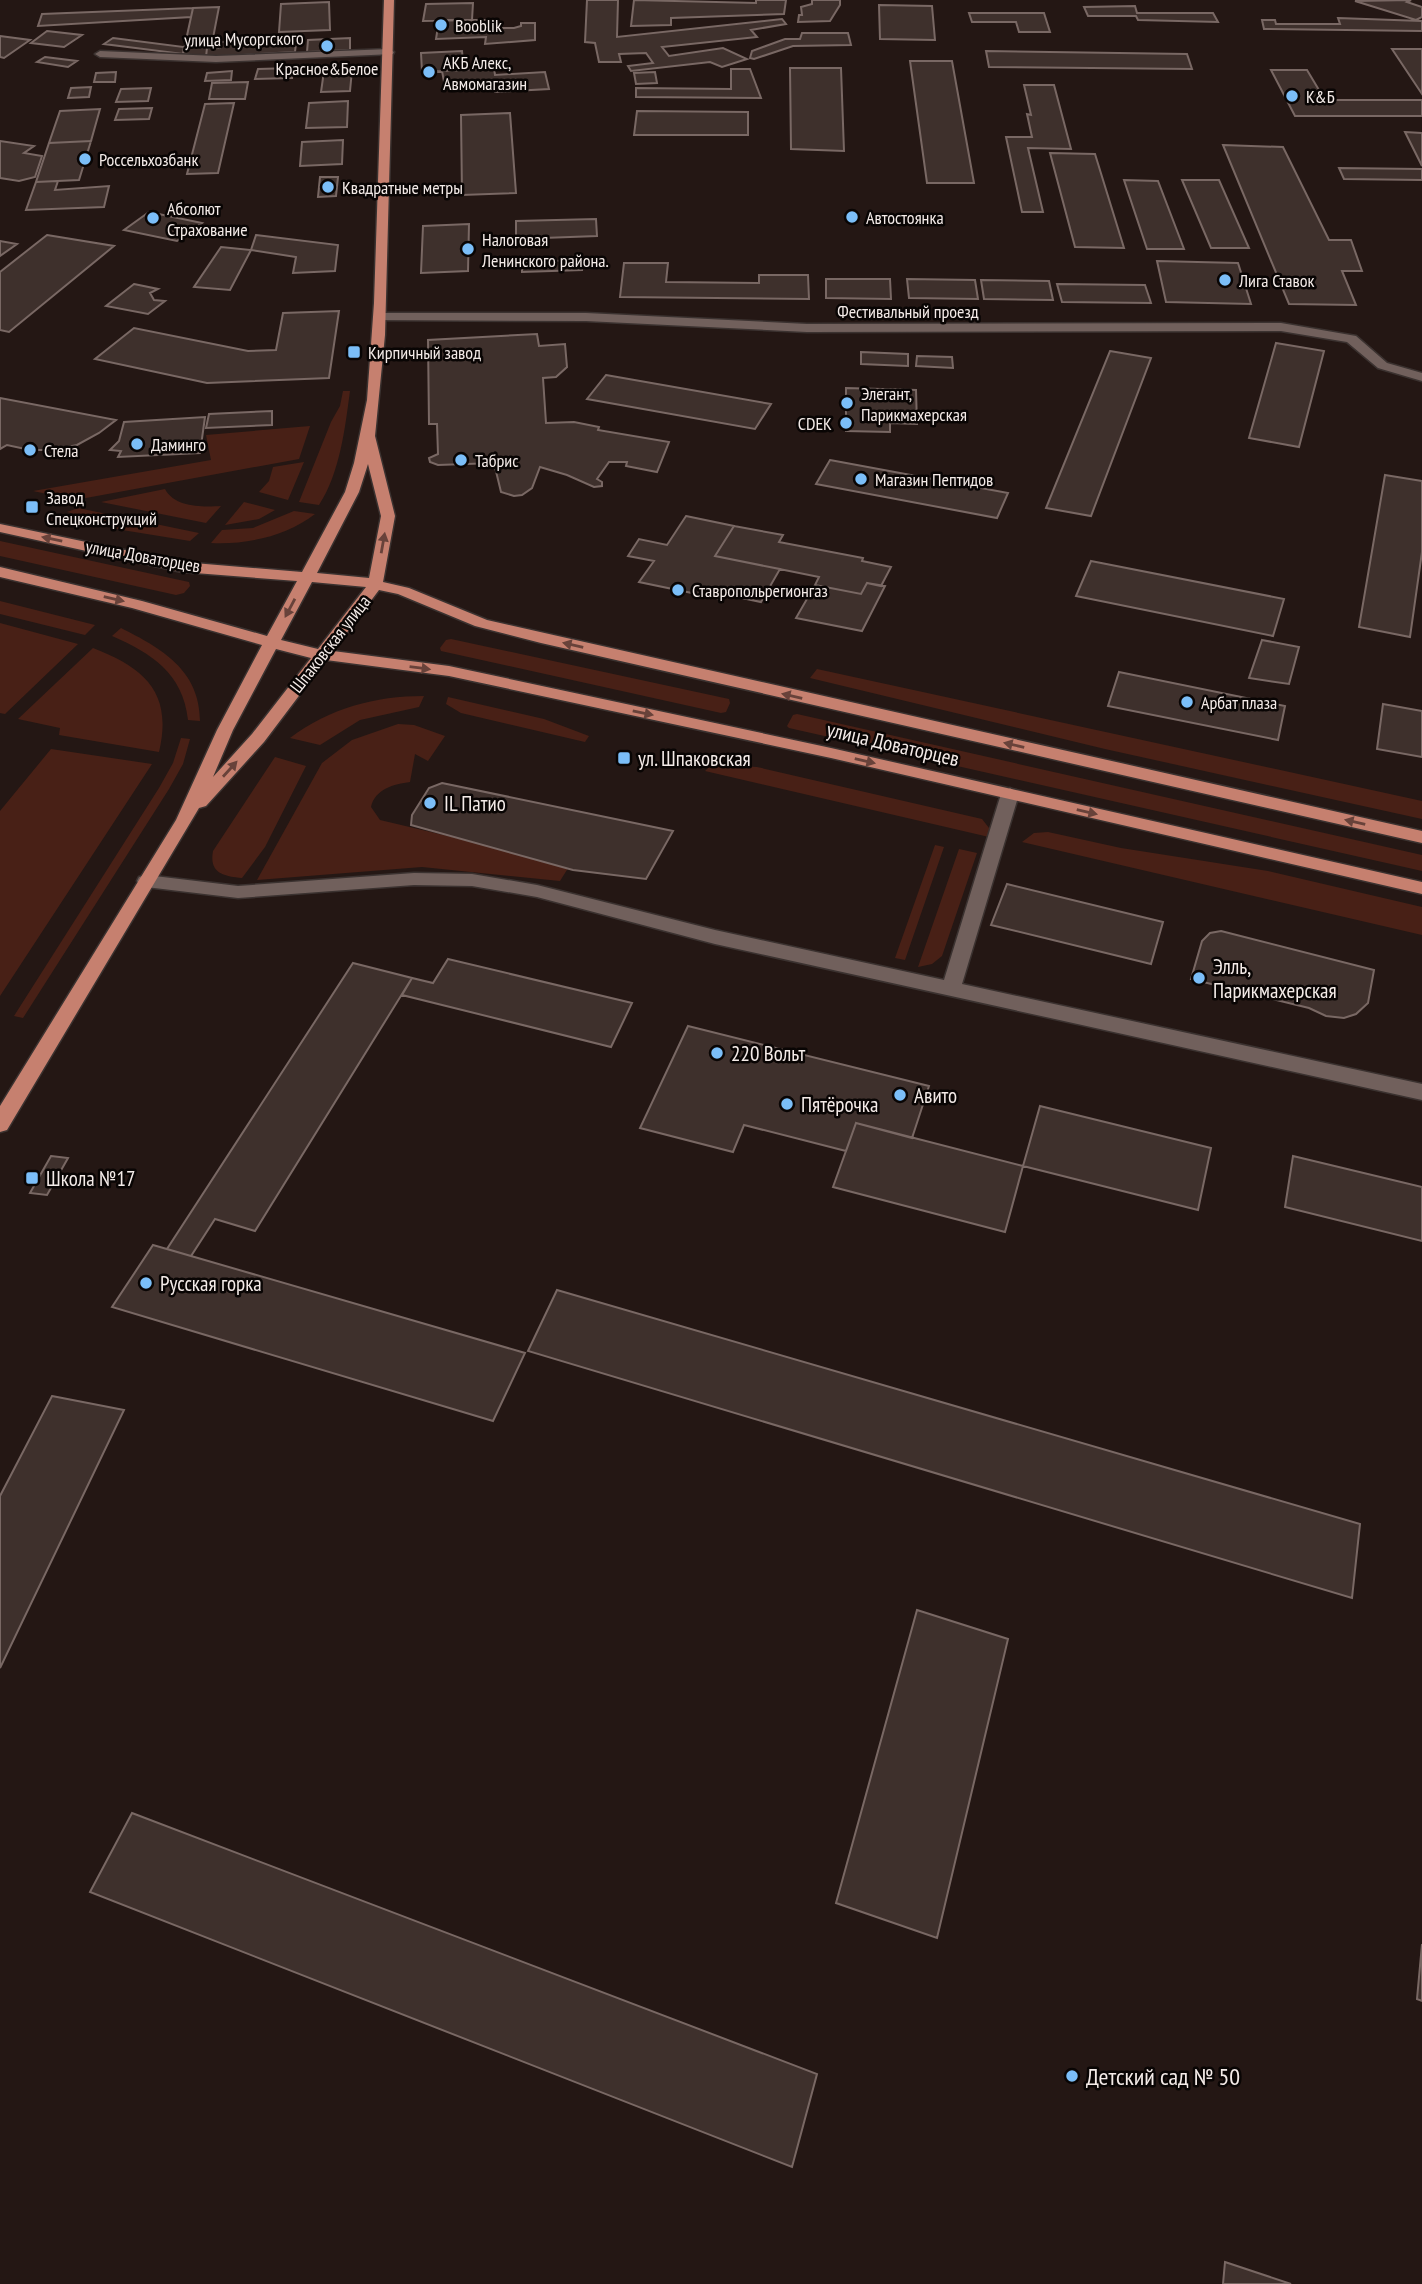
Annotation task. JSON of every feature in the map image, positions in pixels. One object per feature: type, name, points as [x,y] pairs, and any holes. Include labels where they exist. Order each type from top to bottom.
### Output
[{"type":"main road","name":"Шпаковская улица","points":[[0,1124],[185,820],[225,730],[352,492],[368,436],[380,317],[389,0]]},
{"type":"main road","name":"Шпаковская улица","points":[[185,820],[258,738],[375,585],[388,516],[368,436]]},
{"type":"main road","name":"улица Доваторцев","points":[[0,528],[182,567],[288,573],[403,591],[481,623],[554,641],[1422,837]]},
{"type":"main road","name":"улица Доваторцев","points":[[0,572],[136,604],[305,652],[449,671],[1422,888]]},
{"type":"street","name":"улица Мусоргского","points":[[100,54],[216,60],[389,52]]},
{"type":"street","name":"Фестивальный проезд","points":[[380,317],[586,317],[820,328],[1281,327],[1351,338],[1367,358],[1393,372],[1422,377]]},
{"type":"street","points":[[951,988],[1010,794]]},
{"type":"street","points":[[146,881],[238,892],[414,879],[472,880],[537,891],[715,937],[1422,1092]]},
{"type":"shaded area","points":[[343,391],[350,391],[332,479],[319,505],[299,502],[340,406]]},
{"type":"shaded area","points":[[310,426],[299,459],[75,500],[33,491],[211,460],[206,435]]},
{"type":"shaded area","points":[[304,462],[288,500],[259,492],[269,481],[273,467]]},
{"type":"shaded area","points":[[165,489],[175,500],[182,503],[221,506],[206,523],[101,502]]},
{"type":"shaded area","points":[[244,502],[275,510],[259,519],[225,525]]},
{"type":"shaded area","points":[[78,508],[199,533],[190,541],[116,529],[95,519],[67,512]]},
{"type":"shaded area","points":[[294,511],[315,514],[292,528],[266,538],[211,543],[222,530],[253,528]]},
{"type":"shaded area","points":[[0,541],[189,582],[190,586],[184,593],[176,595],[0,556]]},
{"type":"shaded area","points":[[0,601],[95,625],[85,635],[0,614]]},
{"type":"shaded area","points":[[0,623],[78,644],[5,714],[0,713]]},
{"type":"shaded area","points":[[121,628],[164,653],[186,674],[198,703],[200,721],[188,720],[180,689],[163,667],[140,650],[112,636]]},
{"type":"shaded area","points":[[446,640],[729,699],[730,703],[726,712],[721,713],[441,651],[440,648]]},
{"type":"shaded area","points":[[93,648],[127,664],[151,685],[162,714],[159,752],[59,735],[60,728],[18,719]]},
{"type":"shaded area","points":[[817,669],[1422,801],[1422,819],[1105,749],[810,678]]},
{"type":"shaded area","points":[[424,696],[419,707],[360,720],[320,745],[290,738],[321,719],[354,706],[388,698]]},
{"type":"shaded area","points":[[448,697],[544,719],[589,736],[585,742],[461,713],[446,704]]},
{"type":"shaded area","points":[[793,715],[1422,855],[1422,871],[789,728],[787,726]]},
{"type":"shaded area","points":[[398,724],[414,725],[445,736],[428,761],[415,754],[410,782],[392,786],[381,792],[373,801],[371,807],[380,820],[570,865],[560,881],[422,867],[257,880],[322,763],[352,740]]},
{"type":"shaded area","points":[[181,738],[190,739],[183,764],[169,789],[23,1018],[14,1016],[159,788],[173,763]]},
{"type":"shaded area","points":[[51,749],[152,764],[0,996],[0,811]]},
{"type":"shaded area","points":[[275,757],[306,766],[265,847],[242,878],[223,874],[215,869],[213,851]]},
{"type":"shaded area","points":[[710,766],[757,767],[982,819],[989,828],[989,837],[705,771]]},
{"type":"shaded area","points":[[1048,832],[1121,848],[1268,871],[1422,907],[1422,935],[1022,842],[1034,833]]},
{"type":"shaded area","points":[[935,845],[944,847],[905,960],[895,958]]},
{"type":"shaded area","points":[[959,849],[977,853],[942,956],[932,964],[918,967]]},
{"type":"building","points":[[587,0],[618,0],[617,37],[782,19],[786,24],[751,30],[757,37],[662,47],[669,56],[723,48],[747,59],[722,67],[710,62],[631,71],[628,66],[653,63],[646,53],[619,54],[621,62],[599,62],[595,43],[585,42]]},
{"type":"building","points":[[634,0],[756,3],[756,0],[786,0],[784,14],[671,18],[671,25],[631,26]]},
{"type":"building","points":[[812,0],[840,0],[840,5],[830,21],[798,22],[799,15],[802,15],[801,7],[812,4]]},
{"type":"building","points":[[1411,0],[1407,2],[1422,7],[1422,17],[1416,20],[1355,1]]},
{"type":"building","points":[[329,2],[330,30],[279,32],[281,4]]},
{"type":"building","points":[[473,3],[472,20],[423,21],[426,4]]},
{"type":"building","points":[[879,5],[932,6],[935,40],[880,39]]},
{"type":"building","points":[[1135,6],[1137,13],[1213,13],[1218,22],[1138,20],[1136,16],[1088,16],[1084,7]]},
{"type":"building","points":[[219,7],[212,43],[221,42],[220,48],[207,48],[206,57],[183,54],[193,8]]},
{"type":"building","points":[[193,8],[191,17],[38,26],[42,14]]},
{"type":"building","points":[[969,13],[1044,13],[1050,32],[1019,32],[1016,22],[972,22]]},
{"type":"building","points":[[1338,18],[1422,21],[1422,31],[1264,29],[1262,20],[1275,20],[1276,24],[1340,24]]},
{"type":"building","points":[[439,20],[488,20],[487,28],[514,28],[521,26],[521,23],[535,23],[535,40],[485,44],[486,37],[436,39]]},
{"type":"building","points":[[47,31],[82,35],[64,47],[31,43]]},
{"type":"building","points":[[802,33],[848,33],[851,45],[793,46],[750,58],[752,51],[785,39],[800,39]]},
{"type":"building","points":[[0,36],[30,40],[4,58],[0,57]]},
{"type":"building","points":[[113,38],[184,47],[183,54],[104,44]]},
{"type":"building","points":[[350,38],[350,50],[307,52],[308,40]]},
{"type":"building","points":[[288,39],[287,43],[296,43],[295,52],[206,57],[207,48],[220,48],[221,42]]},
{"type":"building","points":[[1392,49],[1422,49],[1422,94]]},
{"type":"building","points":[[462,51],[464,70],[422,72],[421,53]]},
{"type":"building","points":[[986,51],[1187,54],[1192,69],[989,67]]},
{"type":"building","points":[[45,57],[77,61],[68,67],[37,62]]},
{"type":"building","points":[[910,61],[952,61],[974,183],[927,183]]},
{"type":"building","points":[[292,68],[292,78],[255,79],[258,69]]},
{"type":"building","points":[[494,68],[495,75],[545,72],[549,89],[495,92],[493,84],[445,87],[442,71]]},
{"type":"building","points":[[790,68],[841,68],[844,151],[791,149]]},
{"type":"building","points":[[731,69],[750,69],[761,98],[636,97],[636,88],[731,89]]},
{"type":"building","points":[[352,70],[350,91],[321,92],[324,71]]},
{"type":"building","points":[[1271,70],[1307,70],[1325,100],[1422,100],[1422,116],[1295,116]]},
{"type":"building","points":[[232,71],[231,80],[205,81],[207,73]]},
{"type":"building","points":[[116,72],[115,82],[94,82],[96,73]]},
{"type":"building","points":[[655,72],[657,83],[636,84],[634,73]]},
{"type":"building","points":[[248,82],[245,99],[209,99],[212,83]]},
{"type":"building","points":[[1024,85],[1054,85],[1071,149],[1028,148],[1043,212],[1022,212],[1006,137],[1032,137],[1027,114],[1031,115]]},
{"type":"building","points":[[91,87],[89,97],[68,98],[71,88]]},
{"type":"building","points":[[151,88],[148,101],[116,102],[121,89]]},
{"type":"building","points":[[348,101],[347,127],[306,128],[309,103]]},
{"type":"building","points":[[234,103],[218,173],[187,174],[205,104]]},
{"type":"building","points":[[152,108],[149,119],[115,120],[119,109]]},
{"type":"building","points":[[100,109],[91,141],[49,143],[60,111]]},
{"type":"building","points":[[637,111],[748,112],[748,135],[634,135]]},
{"type":"building","points":[[510,113],[516,193],[462,195],[461,115]]},
{"type":"building","points":[[1405,132],[1422,133],[1422,166]]},
{"type":"building","points":[[343,140],[342,164],[300,166],[302,142]]},
{"type":"building","points":[[0,141],[34,146],[24,153],[42,156],[35,177],[19,181],[0,178]]},
{"type":"building","points":[[91,141],[79,180],[36,182],[49,143]]},
{"type":"building","points":[[1223,145],[1283,147],[1329,240],[1351,240],[1362,271],[1342,271],[1356,305],[1289,304]]},
{"type":"building","points":[[1050,153],[1095,154],[1124,248],[1075,247]]},
{"type":"building","points":[[1339,168],[1422,169],[1422,180],[1344,179]]},
{"type":"building","points":[[320,177],[338,177],[336,196],[318,197]]},
{"type":"building","points":[[1124,180],[1158,181],[1184,249],[1147,249]]},
{"type":"building","points":[[1182,180],[1219,180],[1249,248],[1211,248]]},
{"type":"building","points":[[58,181],[55,190],[109,186],[104,207],[26,210],[36,182]]},
{"type":"building","points":[[149,212],[202,223],[177,241],[124,230]]},
{"type":"building","points":[[596,219],[597,236],[516,239],[516,221]]},
{"type":"building","points":[[469,224],[468,271],[421,273],[423,226]]},
{"type":"building","points":[[47,235],[114,246],[9,332],[0,330],[0,272]]},
{"type":"building","points":[[256,235],[338,245],[335,271],[293,273],[296,257],[251,250]]},
{"type":"building","points":[[0,241],[17,244],[0,256]]},
{"type":"building","points":[[221,247],[251,250],[230,290],[194,287]]},
{"type":"building","points":[[581,260],[582,270],[522,272],[522,262]]},
{"type":"building","points":[[1157,261],[1238,263],[1251,304],[1166,302]]},
{"type":"building","points":[[624,263],[668,263],[666,282],[759,283],[759,275],[808,275],[809,299],[620,297]]},
{"type":"building","points":[[826,279],[890,279],[891,299],[826,298]]},
{"type":"building","points":[[907,279],[975,280],[978,299],[909,298]]},
{"type":"building","points":[[981,280],[1049,281],[1053,300],[984,299]]},
{"type":"building","points":[[134,284],[158,289],[150,293],[154,300],[165,301],[148,314],[106,306]]},
{"type":"building","points":[[1057,284],[1145,285],[1151,303],[1062,302]]},
{"type":"building","points":[[339,311],[329,378],[207,383],[95,359],[134,328],[248,351],[276,350],[283,313]]},
{"type":"building","points":[[537,334],[539,346],[565,344],[567,367],[556,377],[543,378],[546,423],[574,422],[599,427],[598,430],[669,442],[657,472],[626,466],[627,462],[609,462],[597,479],[602,482],[602,486],[594,487],[540,467],[532,488],[522,495],[514,496],[501,492],[494,463],[438,465],[430,462],[429,458],[438,454],[437,424],[429,424],[428,340]]},
{"type":"building","points":[[1276,343],[1324,351],[1299,447],[1249,438]]},
{"type":"building","points":[[1110,351],[1151,358],[1091,516],[1046,508]]},
{"type":"building","points":[[861,352],[908,354],[908,366],[861,364]]},
{"type":"building","points":[[917,356],[952,357],[953,368],[916,366]]},
{"type":"building","points":[[606,375],[771,404],[755,429],[587,399]]},
{"type":"building","points":[[846,388],[916,390],[917,424],[890,423],[890,432],[846,431]]},
{"type":"building","points":[[0,398],[116,420],[77,445],[53,450],[30,450],[7,445],[0,449]]},
{"type":"building","points":[[272,411],[272,425],[206,428],[209,414]]},
{"type":"building","points":[[205,417],[200,453],[118,457],[121,451],[110,450],[119,441],[124,422]]},
{"type":"building","points":[[830,460],[1008,493],[997,518],[816,484]]},
{"type":"building","points":[[1385,475],[1422,481],[1422,552],[1410,637],[1359,627]]},
{"type":"building","points":[[686,516],[734,526],[715,556],[780,569],[761,602],[723,594],[721,599],[639,582],[654,561],[628,556],[639,539],[667,545]]},
{"type":"building","points":[[734,526],[783,535],[779,542],[863,558],[862,561],[891,567],[881,586],[867,583],[861,594],[815,585],[819,577],[715,556]]},
{"type":"building","points":[[1091,561],[1284,599],[1273,636],[1076,596]]},
{"type":"building","points":[[867,583],[885,586],[862,631],[796,618],[815,585],[861,594]]},
{"type":"building","points":[[1262,640],[1299,647],[1289,684],[1249,678]]},
{"type":"building","points":[[1119,672],[1285,706],[1278,740],[1108,706]]},
{"type":"building","points":[[1383,704],[1422,711],[1422,757],[1377,749]]},
{"type":"building","points":[[442,783],[673,831],[646,879],[573,870],[411,825],[412,815],[429,788]]},
{"type":"building","points":[[1007,884],[1163,922],[1151,964],[991,925]]},
{"type":"building","points":[[1221,931],[1374,970],[1368,1003],[1356,1014],[1344,1018],[1326,1016],[1309,1008],[1191,979],[1202,941],[1210,933]]},
{"type":"building","points":[[448,959],[632,1003],[611,1047],[402,995],[412,978],[433,983]]},
{"type":"building","points":[[353,963],[412,978],[255,1231],[215,1219],[191,1256],[167,1249]]},
{"type":"building","name":"Пятёрочка","points":[[688,1026],[929,1086],[912,1138],[856,1123],[846,1151],[744,1125],[733,1152],[640,1128]]},
{"type":"building","points":[[1040,1106],[1211,1148],[1198,1210],[1023,1166]]},
{"type":"building","points":[[856,1123],[1023,1166],[1005,1232],[833,1187]]},
{"type":"building","points":[[51,1156],[68,1158],[47,1195],[30,1193]]},
{"type":"building","points":[[1293,1156],[1422,1187],[1422,1241],[1285,1207]]},
{"type":"building","points":[[153,1245],[525,1353],[493,1421],[112,1307]]},
{"type":"building","points":[[557,1290],[1360,1524],[1352,1598],[528,1351]]},
{"type":"building","points":[[52,1396],[124,1410],[0,1668],[0,1496]]},
{"type":"building","points":[[917,1610],[1008,1639],[937,1938],[836,1903]]},
{"type":"building","points":[[132,1813],[817,2074],[792,2167],[90,1892]]},
{"type":"building","points":[[1422,1944],[1422,2001],[1417,1999]]},
{"type":"building","points":[[1225,2262],[1291,2284],[1223,2284]]},
{"type":"place","name":"Booblik","points":[[441,25]]},
{"type":"place","name":"Красное&Белое","points":[[327,46]]},
{"type":"place","name":"АКБ Алекс, Авмомагазин","points":[[429,72]]},
{"type":"place","name":"К&Б","points":[[1292,96]]},
{"type":"place","name":"Россельхозбанк","points":[[85,159]]},
{"type":"place","name":"Квадратные метры","points":[[328,187]]},
{"type":"place","name":"Автостоянка","points":[[852,217]]},
{"type":"place","name":"Абсолют Страхование","points":[[153,218]]},
{"type":"place","name":"Налоговая Ленинского района.","points":[[468,249]]},
{"type":"place","name":"Лига Ставок","points":[[1225,280]]},
{"type":"place","name":"Кирпичный завод","points":[[354,352]]},
{"type":"place","name":"Элегант, Парикмахерская","points":[[847,403]]},
{"type":"place","name":"CDEK","points":[[846,423]]},
{"type":"place","name":"Даминго","points":[[137,444]]},
{"type":"place","name":"Стела","points":[[30,450]]},
{"type":"place","name":"Табрис","points":[[461,460]]},
{"type":"place","name":"Магазин Пептидов","points":[[861,479]]},
{"type":"place","name":"Завод Спецконструкций","points":[[32,507]]},
{"type":"place","name":"Ставропольрегионгаз","points":[[678,590]]},
{"type":"place","name":"Арбат плаза","points":[[1187,702]]},
{"type":"place","name":"ул. Шпаковская","points":[[624,758]]},
{"type":"place","name":"IL Патио","points":[[430,803]]},
{"type":"place","name":"Элль, Парикмахерская","points":[[1199,978]]},
{"type":"place","name":"220 Вольт","points":[[717,1053]]},
{"type":"place","name":"Авито","points":[[900,1095]]},
{"type":"place","name":"Пятёрочка","points":[[787,1104]]},
{"type":"place","name":"Школа №17","points":[[32,1178]]},
{"type":"place","name":"Русская горка","points":[[146,1283]]},
{"type":"place","name":"Детский сад № 50","points":[[1072,2076]]}]
